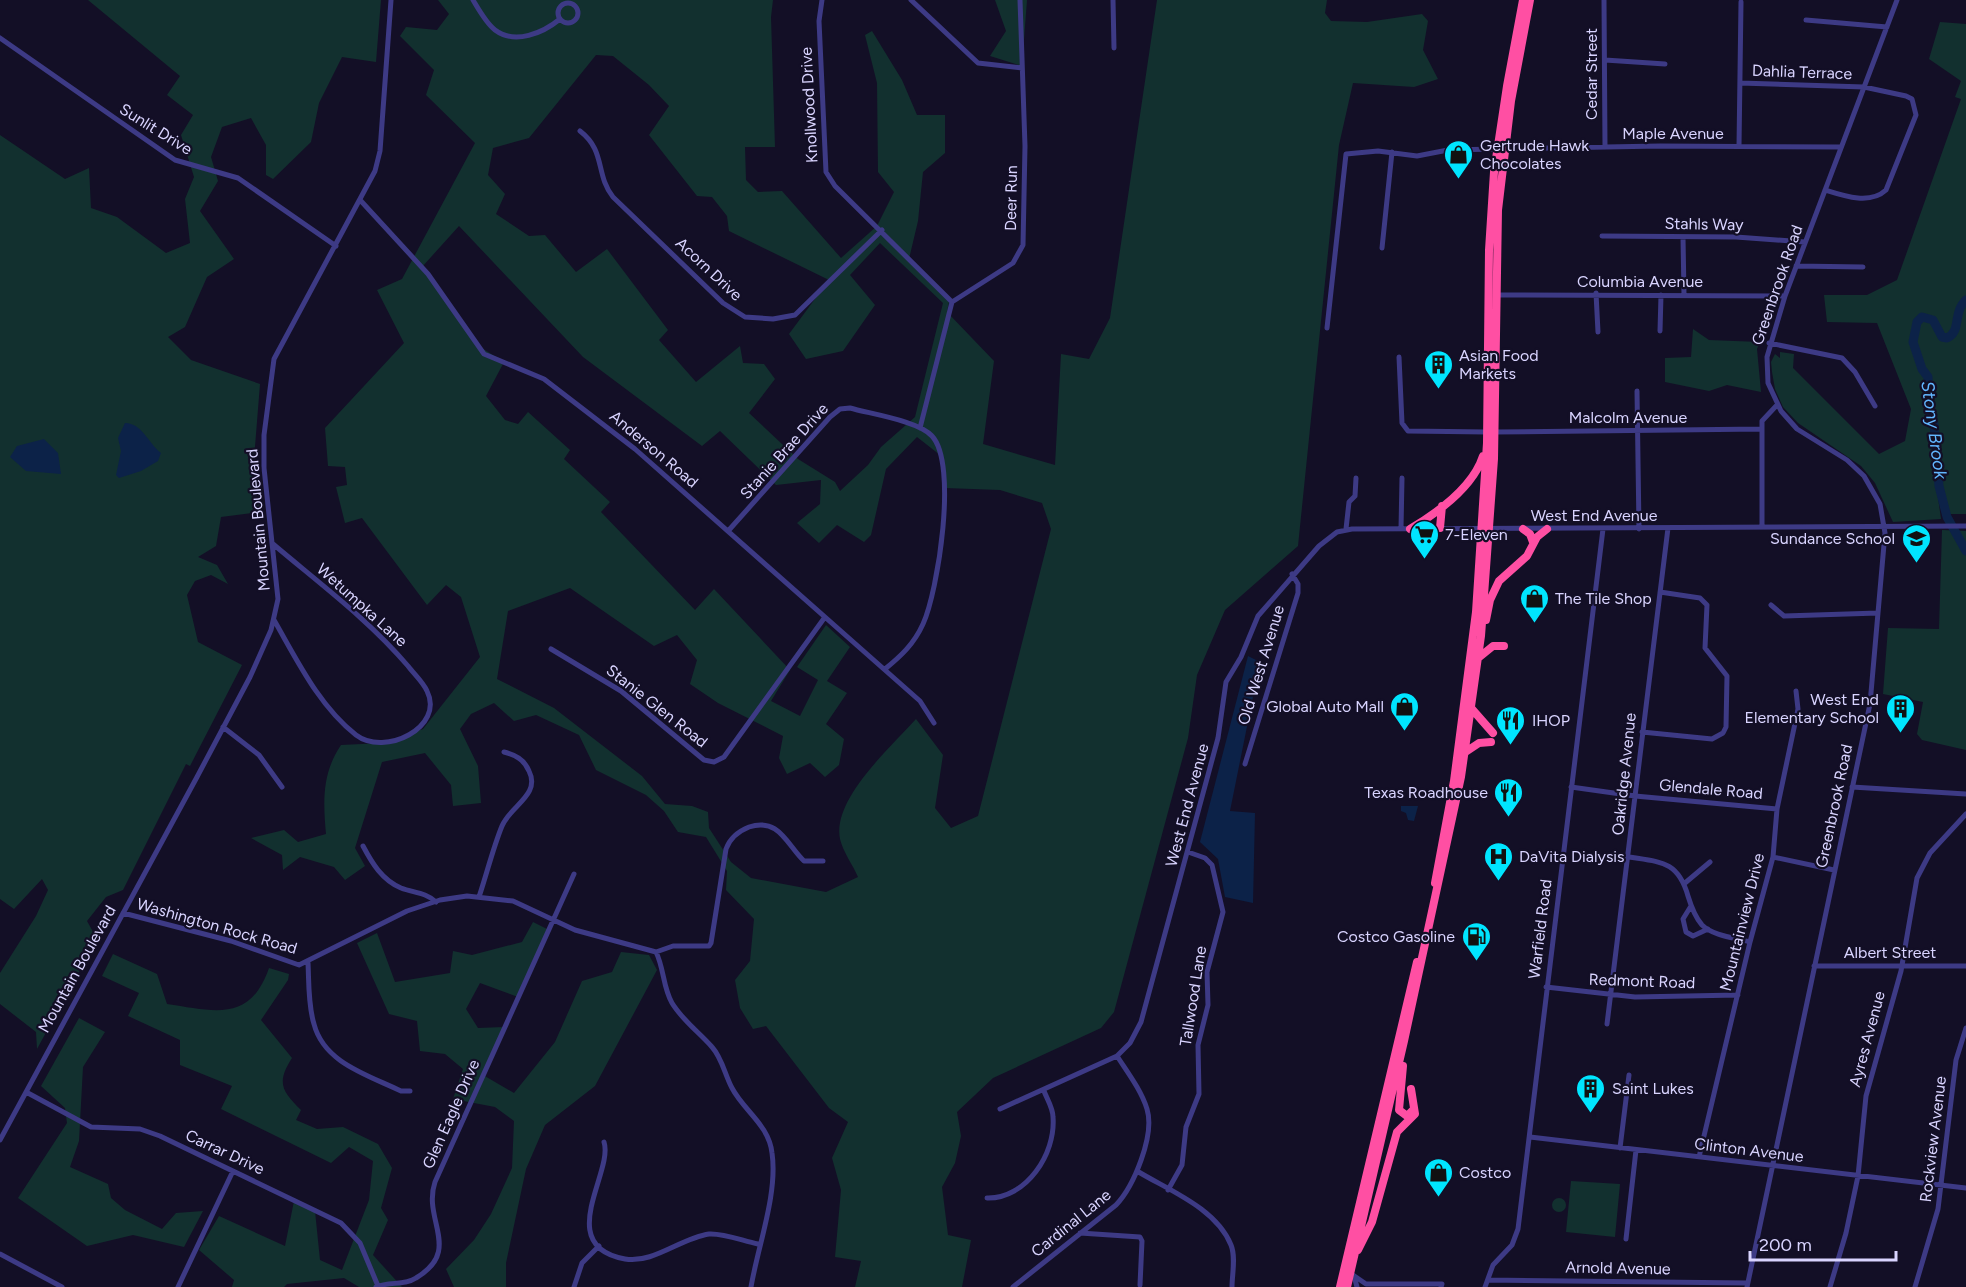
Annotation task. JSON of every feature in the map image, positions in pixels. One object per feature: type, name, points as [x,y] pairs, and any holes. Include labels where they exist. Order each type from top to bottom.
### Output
[{"type":"highway","points":[[1340,1287],[1432,896],[1446,826],[1469,677],[1485,528],[1491,432],[1496,243],[1505,96],[1524,0]]},
{"type":"highway","points":[[1410,529],[1443,505],[1474,477],[1491,432],[1489,250],[1501,149],[1530,0]]},
{"type":"highway","points":[[1347,1287],[1352,1275],[1354,1254],[1451,832],[1481,636],[1487,443]]},
{"type":"highway","points":[[1440,528],[1443,505]]},
{"type":"highway","points":[[1481,636],[1495,588],[1531,551],[1533,542],[1530,534],[1523,529]]},
{"type":"highway","points":[[1533,542],[1547,529]]},
{"type":"highway","points":[[1478,658],[1493,646],[1504,646]]},
{"type":"highway","points":[[1464,753],[1492,737],[1471,708]]},
{"type":"highway","points":[[1404,1041],[1399,1110],[1407,1116],[1414,1109]]},
{"type":"highway","points":[[1354,1254],[1372,1222],[1397,1132],[1412,1119],[1414,1109],[1411,1089]]},
{"type":"street","name":"Mountain Boulevard","points":[[0,1140],[250,677],[274,620],[278,599],[264,468],[264,435],[274,359],[282,340],[371,182],[380,151],[391,0]]},
{"type":"street","points":[[473,0],[492,27],[505,35],[538,34],[560,19]]},
{"type":"street","name":"Knollwood Drive","points":[[822,0],[819,21],[824,167],[835,186],[882,230],[952,302]]},
{"type":"street","points":[[911,0],[970,58],[987,65],[1022,68]]},
{"type":"street","name":"Deer Run","points":[[952,302],[1013,263],[1023,245],[1025,146],[1020,0]]},
{"type":"street","points":[[1113,0],[1114,48]]},
{"type":"street","name":"Cedar Street","points":[[1604,0],[1605,147]]},
{"type":"street","name":"Greenbrook Road","points":[[1747,1285],[1870,704],[1885,526],[1878,499],[1864,476],[1847,460],[1797,429],[1777,405],[1767,373],[1769,343],[1897,0]]},
{"type":"street","points":[[1739,147],[1742,2]]},
{"type":"street","points":[[1806,20],[1887,27]]},
{"type":"street","name":"Sunlit Drive","points":[[0,38],[175,160],[238,178],[336,246]]},
{"type":"street","points":[[1605,60],[1665,64]]},
{"type":"street","name":"Dahlia Terrace","points":[[1740,84],[1864,87],[1912,99],[1917,109],[1912,126],[1889,186],[1882,194],[1872,197],[1849,197],[1825,190]]},
{"type":"street","name":"Acorn Drive","points":[[580,131],[597,147],[607,189],[613,197],[723,303],[745,317],[773,319],[795,315],[882,230]]},
{"type":"street","name":"Maple Avenue","points":[[1327,328],[1344,157],[1349,152],[1392,152],[1417,156],[1448,150],[1605,147],[1841,147]]},
{"type":"street","points":[[1382,249],[1392,152]]},
{"type":"street","name":"Anderson Road","points":[[361,201],[428,274],[484,354],[535,374],[554,386],[635,450],[885,669],[920,701],[934,723]]},
{"type":"street","name":"Stahls Way","points":[[1602,236],[1805,242]]},
{"type":"street","points":[[1683,237],[1684,295]]},
{"type":"street","points":[[1796,266],[1863,267]]},
{"type":"street","points":[[1596,293],[1598,332]]},
{"type":"street","name":"Columbia Avenue","points":[[1495,295],[1596,293],[1785,296]]},
{"type":"street","points":[[1660,331],[1661,295]]},
{"type":"street","points":[[885,669],[905,652],[917,636],[931,604],[940,564],[944,501],[939,447],[933,437],[920,428],[952,302]]},
{"type":"street","points":[[1769,343],[1833,355],[1845,361],[1855,372],[1875,406]]},
{"type":"street","name":"Malcolm Avenue","points":[[1400,357],[1402,423],[1408,431],[1761,429]]},
{"type":"street","points":[[1637,392],[1640,529]]},
{"type":"street","points":[[1762,527],[1761,429],[1764,416],[1777,405]]},
{"type":"street","name":"Stanie Brae Drive","points":[[729,530],[816,432],[840,409],[850,408],[920,428]]},
{"type":"street","points":[[1346,529],[1349,502],[1355,496],[1356,477]]},
{"type":"street","points":[[1401,529],[1402,478]]},
{"type":"street","name":"West End Avenue","points":[[1000,1109],[1117,1056],[1130,1043],[1141,1022],[1188,852],[1218,738],[1226,682],[1241,657],[1258,616],[1292,574],[1319,546],[1337,532],[1346,529],[1440,528],[1963,526]]},
{"type":"street","name":"Oakridge Avenue","points":[[1606,1024],[1629,857],[1642,732],[1668,528]]},
{"type":"street","name":"Warfield Road","points":[[1485,1287],[1493,1265],[1512,1245],[1517,1233],[1603,529]]},
{"type":"street","name":"Wetumpka Lane","points":[[273,544],[387,642],[426,689],[431,704],[429,714],[408,737],[396,741],[377,744],[359,737],[327,706],[274,620]]},
{"type":"street","name":"Old West Avenue","points":[[1245,764],[1298,593],[1298,584],[1292,574]]},
{"type":"street","points":[[1642,732],[1712,739],[1723,733],[1726,727],[1728,683],[1724,671],[1705,648],[1707,606],[1700,598],[1660,592]]},
{"type":"street","points":[[1771,605],[1784,616],[1878,613]]},
{"type":"street","name":"Stanie Glen Road","points":[[551,649],[621,691],[684,745],[704,760],[714,762],[723,757],[825,617]]},
{"type":"street","name":"Mountainview Drive","points":[[1699,1157],[1750,942],[1773,857],[1777,809],[1798,709],[1796,691]]},
{"type":"street","points":[[223,727],[259,755],[282,787]]},
{"type":"street","points":[[478,897],[503,825],[532,787],[531,776],[526,764],[518,757],[504,752]]},
{"type":"street","name":"Glendale Road","points":[[1571,787],[1635,796],[1777,809]]},
{"type":"street","points":[[1852,787],[1966,794]]},
{"type":"street","name":"Ayres Avenue","points":[[1830,1287],[1846,1233],[1858,1176],[1866,1096],[1902,966],[1914,890],[1923,865],[1935,845],[1966,814]]},
{"type":"street","name":"Washington Rock Road","points":[[123,913],[231,941],[293,964],[308,963],[407,911],[436,902],[478,897],[522,904],[553,920],[595,937],[656,952],[673,946],[709,946],[726,849],[739,833],[756,825],[766,825],[783,834],[804,861],[823,861]]},
{"type":"street","points":[[363,846],[376,870],[386,879],[399,887],[429,896],[436,902]]},
{"type":"street","name":"Tallwood Lane","points":[[1168,1190],[1182,1165],[1186,1127],[1198,1094],[1198,1045],[1208,1005],[1207,972],[1222,912],[1212,865],[1205,858],[1188,852]]},
{"type":"street","points":[[1629,857],[1666,864],[1679,874],[1691,906],[1698,919],[1708,929],[1750,942]]},
{"type":"street","points":[[1773,857],[1834,870]]},
{"type":"street","points":[[1684,883],[1710,862]]},
{"type":"street","points":[[553,920],[574,874]]},
{"type":"street","points":[[1691,906],[1683,919],[1686,932],[1694,936],[1708,929]]},
{"type":"street","name":"Glen Eagle Drive","points":[[377,1286],[410,1281],[434,1265],[438,1258],[440,1240],[431,1200],[435,1182],[553,920]]},
{"type":"street","points":[[656,952],[662,964],[668,997],[717,1053],[733,1090],[765,1129],[770,1140],[772,1180],[766,1222],[758,1244],[751,1287]]},
{"type":"street","points":[[308,963],[314,1027],[330,1052],[346,1065],[400,1091],[410,1091]]},
{"type":"street","name":"Albert Street","points":[[1814,966],[1966,966]]},
{"type":"street","name":"Redmont Road","points":[[1546,987],[1610,995],[1738,995]]},
{"type":"street","name":"Rockview Avenue","points":[[1915,1287],[1936,1218],[1956,1060],[1966,1028]]},
{"type":"street","points":[[1117,1056],[1147,1109],[1149,1130],[1137,1171],[1203,1212],[1224,1234],[1232,1248],[1232,1287]]},
{"type":"street","points":[[1620,1148],[1629,1075]]},
{"type":"street","points":[[987,1198],[1002,1198],[1014,1192],[1039,1167],[1049,1150],[1053,1114],[1044,1091]]},
{"type":"street","name":"Carrar Drive","points":[[26,1092],[91,1127],[140,1129],[341,1223],[360,1243],[377,1286]]},
{"type":"street","name":"Clinton Avenue","points":[[1530,1137],[1966,1188]]},
{"type":"street","points":[[604,1142],[606,1153],[589,1216],[591,1230],[599,1246],[616,1256],[632,1259],[707,1234],[758,1244]]},
{"type":"street","points":[[1626,1239],[1636,1150]]},
{"type":"street","points":[[178,1287],[232,1171]]},
{"type":"street","name":"Cardinal Lane","points":[[1013,1287],[1126,1195],[1137,1171]]},
{"type":"street","points":[[1080,1233],[1140,1237],[1142,1241],[1140,1285]]},
{"type":"street","points":[[574,1287],[582,1263],[599,1246]]},
{"type":"street","points":[[0,1254],[62,1287]]},
{"type":"street","points":[[1352,1275],[1366,1284],[1442,1284],[1441,1287]]},
{"type":"street","points":[[1352,1275],[1357,1287]]},
{"type":"street","name":"Arnold Avenue","points":[[1488,1280],[1747,1285]]},
{"type":"green space","points":[[88,0],[381,0],[376,62],[342,57],[319,103],[311,142],[273,179],[266,175],[266,145],[251,118],[222,127],[211,157],[218,181],[200,211],[234,259],[207,277],[185,327],[168,337],[191,360],[260,384],[254,459],[260,512],[221,517],[216,546],[198,557],[217,565],[228,584],[211,575],[195,581],[187,595],[198,642],[242,665],[190,766],[186,764],[123,890],[106,897],[87,921],[97,939],[37,1049],[36,1032],[0,1004],[0,973],[36,916],[48,890],[42,879],[14,909],[0,899],[0,135],[65,179],[89,168],[91,208],[117,217],[166,253],[190,243],[185,199],[194,177],[181,135],[193,115],[167,95],[180,76]]},
{"type":"green space","points":[[438,0],[773,0],[771,17],[775,147],[745,147],[746,180],[758,192],[782,191],[841,258],[877,226],[894,192],[878,172],[877,83],[865,35],[872,31],[902,80],[917,115],[945,115],[945,153],[923,172],[918,221],[909,259],[949,302],[947,312],[994,361],[983,444],[1055,465],[1061,354],[1089,359],[1110,318],[1157,0],[1327,0],[1325,13],[1331,21],[1367,22],[1422,14],[1428,21],[1423,50],[1438,79],[1414,87],[1353,83],[1339,145],[1298,546],[1225,610],[1197,675],[1188,738],[1114,1012],[1101,1028],[993,1078],[957,1112],[961,1136],[955,1163],[942,1187],[948,1235],[971,1240],[962,1287],[855,1287],[861,1261],[835,1257],[841,1190],[832,1158],[848,1122],[829,1108],[766,1026],[753,1029],[740,1008],[735,980],[750,961],[754,919],[726,890],[727,871],[706,837],[678,832],[664,811],[646,795],[596,770],[579,735],[536,715],[514,721],[494,703],[471,714],[460,729],[478,766],[481,803],[453,806],[451,785],[425,753],[382,762],[355,848],[365,866],[345,880],[334,867],[300,857],[283,870],[282,855],[251,838],[284,830],[298,842],[326,834],[325,788],[330,766],[341,745],[383,743],[423,729],[480,657],[461,597],[446,585],[427,605],[362,518],[345,523],[336,487],[347,485],[345,467],[328,466],[325,428],[404,343],[377,290],[402,279],[475,143],[426,95],[434,70],[400,36],[406,27],[437,30],[449,14]],"holes":[[[596,55],[613,56],[649,85],[669,106],[649,135],[697,196],[712,197],[727,216],[729,231],[829,280],[789,334],[806,359],[843,351],[875,305],[850,275],[880,243],[943,303],[915,417],[881,447],[868,465],[840,491],[835,482],[798,459],[749,413],[775,379],[764,364],[743,363],[740,346],[696,382],[659,340],[668,330],[607,249],[576,272],[545,235],[529,236],[496,214],[505,194],[488,175],[493,148],[529,138]],[[459,226],[583,357],[702,446],[720,431],[776,485],[821,480],[820,504],[797,523],[819,543],[837,525],[864,542],[871,535],[886,469],[917,437],[940,455],[945,488],[1000,490],[1042,503],[1051,529],[978,816],[951,828],[935,808],[943,755],[916,719],[866,774],[845,807],[840,824],[840,839],[858,877],[826,892],[751,878],[731,862],[709,828],[708,812],[692,806],[665,804],[642,776],[554,708],[497,679],[508,611],[570,588],[654,646],[677,635],[697,660],[690,684],[718,703],[783,736],[779,758],[787,774],[810,763],[825,777],[839,765],[844,739],[826,724],[847,693],[827,681],[850,647],[826,625],[797,667],[818,680],[800,716],[771,701],[790,670],[714,589],[695,610],[601,512],[610,502],[564,459],[570,450],[528,412],[518,424],[505,420],[486,396],[504,362],[477,345],[422,267]]]},
{"type":"green space","points":[[995,0],[1027,0],[1022,66],[990,56],[1006,31]]},
{"type":"green space","points":[[1940,22],[1966,24],[1966,514],[1946,514],[1936,483],[1941,519],[1893,522],[1875,483],[1861,466],[1798,423],[1783,407],[1775,389],[1771,362],[1775,354],[1780,358],[1780,352],[1794,354],[1793,368],[1879,454],[1905,441],[1911,409],[1877,323],[1827,322],[1824,295],[1867,295],[1897,280],[1961,99],[1955,97],[1961,81],[1929,59]]},
{"type":"green space","points":[[1693,329],[1709,340],[1760,342],[1757,349],[1761,392],[1727,385],[1709,391],[1665,382],[1665,358],[1691,357]]},
{"type":"green space","points":[[1942,530],[1966,531],[1966,750],[1922,740],[1917,734],[1923,702],[1883,694],[1888,628],[1939,629]]},
{"type":"green space","points":[[533,922],[549,930],[518,997],[480,983],[466,1009],[478,1028],[504,1027],[483,1075],[514,1093],[555,1042],[582,981],[612,972],[621,952],[649,955],[657,970],[595,1086],[545,1125],[526,1169],[506,1263],[506,1287],[454,1287],[446,1269],[474,1240],[491,1214],[512,1168],[514,1121],[495,1107],[453,1099],[463,1069],[445,1054],[420,1051],[417,1021],[389,1014],[357,943],[377,933],[395,982],[450,973],[453,951],[472,955],[522,942]]},
{"type":"green space","points":[[113,954],[157,974],[167,1004],[200,1009],[228,1009],[241,1005],[252,998],[261,986],[269,968],[289,974],[288,980],[261,1020],[292,1058],[284,1074],[283,1086],[301,1110],[296,1120],[317,1129],[343,1127],[378,1144],[392,1168],[381,1208],[388,1220],[373,1255],[402,1287],[359,1287],[344,1278],[287,1284],[284,1287],[232,1287],[234,1280],[199,1250],[219,1216],[285,1246],[294,1201],[315,1211],[320,1260],[342,1270],[369,1200],[373,1161],[349,1147],[331,1163],[221,1109],[232,1086],[180,1065],[180,1040],[128,1016],[139,993],[102,976]]},
{"type":"green space","points":[[79,1018],[105,1032],[83,1067],[79,1141],[70,1167],[108,1184],[111,1198],[125,1210],[162,1229],[176,1213],[203,1211],[184,1247],[133,1235],[87,1246],[18,1198],[67,1123],[65,1108],[41,1086]]},
{"type":"green space","points":[[1571,1181],[1620,1184],[1615,1237],[1566,1232]]},
{"type":"green space","points":[[1559,1198],[1564,1200],[1566,1205],[1564,1210],[1559,1212],[1554,1210],[1552,1205],[1554,1200]]},
{"type":"water","points":[[125,423],[136,426],[161,453],[158,461],[141,471],[119,478],[116,475],[121,451],[118,438]]},
{"type":"water","points":[[44,439],[58,453],[61,474],[26,471],[10,457],[17,446]]},
{"type":"water","points":[[1248,656],[1260,662],[1230,811],[1255,813],[1253,903],[1225,897],[1218,859],[1200,842]]},
{"type":"water","points":[[1401,806],[1418,806],[1414,821],[1408,820],[1406,813],[1401,811]]},
{"type":"waterway","name":"Stony Brook","points":[[1966,300],[1959,310],[1952,335],[1947,338],[1942,337],[1933,320],[1922,317],[1917,322],[1913,342],[1922,369],[1928,377],[1929,409],[1934,424],[1939,486],[1947,517],[1966,551]]},
{"type":"place","name":"Gertrude Hawk Chocolates","points":[[1459,180]]},
{"type":"place","name":"Asian Food Markets","points":[[1438,390]]},
{"type":"place","name":"7-Eleven","points":[[1424,560]]},
{"type":"place","name":"Sundance School","points":[[1916,564]]},
{"type":"place","name":"The Tile Shop","points":[[1534,624]]},
{"type":"place","name":"Global Auto Mall","points":[[1405,732]]},
{"type":"place","name":"West End Elementary School","points":[[1900,734]]},
{"type":"place","name":"IHOP","points":[[1511,746]]},
{"type":"place","name":"Texas Roadhouse","points":[[1509,818]]},
{"type":"place","name":"DaVita Dialysis","points":[[1498,882]]},
{"type":"place","name":"Costco Gasoline","points":[[1476,962]]},
{"type":"place","name":"Saint Lukes","points":[[1591,1114]]},
{"type":"place","name":"Costco","points":[[1438,1198]]}]
